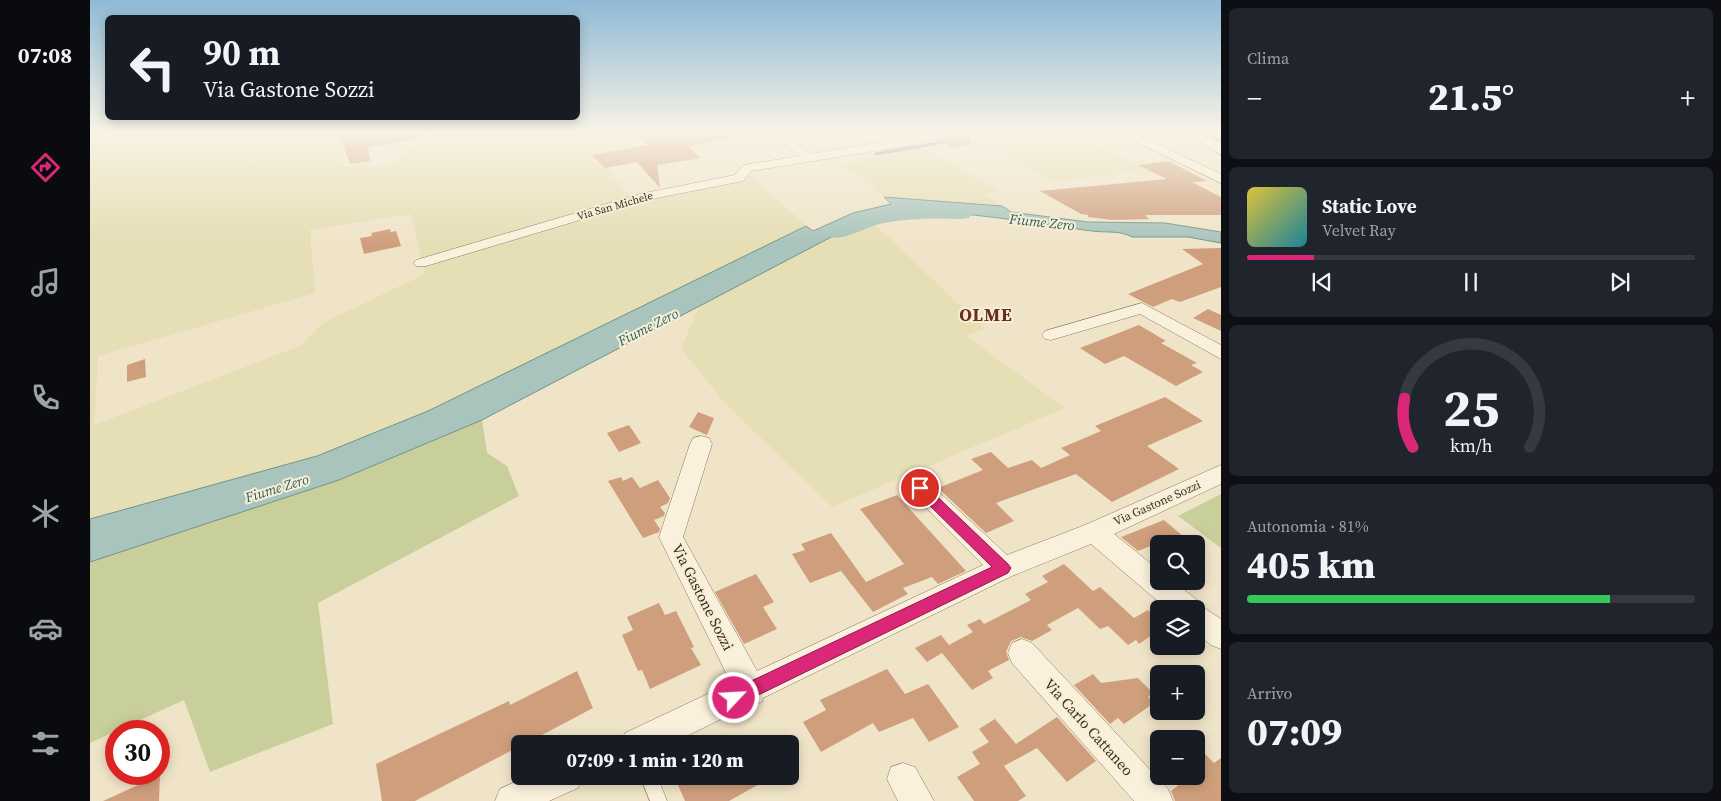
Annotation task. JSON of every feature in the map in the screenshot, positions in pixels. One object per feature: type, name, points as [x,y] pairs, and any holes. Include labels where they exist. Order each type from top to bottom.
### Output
[{"type":"street","name":"Via San Michele","points":[[421,263],[645,197],[739,178],[747,168]]},
{"type":"street","points":[[1198,168],[1221,179]]},
{"type":"street","points":[[1051,335],[1142,308],[1221,353]]},
{"type":"street","name":"Via Gastone Sozzi","points":[[701,444],[671,536],[751,690]]},
{"type":"street","name":"Via Gastone Sozzi","points":[[655,735],[1003,568],[1094,532],[1221,474]]},
{"type":"street","points":[[920,488],[1003,568]]},
{"type":"street","name":"Via Gastone Sozzi","points":[[1094,532],[1176,600]]},
{"type":"street","points":[[1205,623],[1221,636]]},
{"type":"street","name":"Via Carlo Cattaneo","points":[[1022,653],[1156,801]]},
{"type":"street","points":[[512,801],[547,785]]},
{"type":"lane","points":[[652,785],[659,801]]},
{"type":"shaded area","points":[[90,168],[607,168],[631,199],[752,176],[806,226],[428,411],[317,456],[90,519]],"holes":[[[411,214],[425,274],[323,323],[302,345],[94,425],[98,356],[315,293],[310,230]]]},
{"type":"shaded area","points":[[847,168],[959,168],[998,192],[984,194],[1002,206],[884,197],[860,176]]},
{"type":"shaded area","points":[[1030,168],[1145,168],[1154,173],[1140,175],[1129,172],[1056,182]]},
{"type":"shaded area","points":[[870,220],[985,329],[966,336],[1065,408],[832,507],[724,402],[681,349],[699,306],[837,234]]},
{"type":"green space","points":[[482,420],[487,453],[507,466],[519,496],[318,603],[333,724],[210,772],[184,700],[140,720],[105,720],[105,736],[90,743],[90,562],[339,480]]},
{"type":"green space","points":[[1221,494],[1221,548],[1205,535],[1178,516]]},
{"type":"water","points":[[884,197],[1002,206],[1011,212],[1088,222],[1165,223],[1221,232],[1221,243],[1188,237],[1132,237],[1117,233],[973,215],[926,212],[885,214],[837,234],[482,420],[339,480],[90,562],[90,519],[317,456],[428,411],[806,226],[813,231],[853,213],[891,204]]},
{"type":"building","points":[[643,168],[657,168],[660,188]]},
{"type":"building","points":[[1145,168],[1182,168],[1207,181],[1192,182],[1221,197],[1221,215],[1145,215],[1149,219],[1112,220],[1088,217],[1088,215],[1081,214],[1040,191],[1167,179]]},
{"type":"building","points":[[390,229],[391,232],[396,231],[401,246],[364,254],[360,238],[372,236],[371,233]]},
{"type":"building","points":[[1221,248],[1221,287],[1180,302],[1172,299],[1153,307],[1128,294],[1203,264],[1182,249]]},
{"type":"building","points":[[1208,309],[1221,315],[1221,331],[1193,318]]},
{"type":"building","points":[[1139,325],[1166,341],[1161,343],[1197,363],[1191,365],[1203,372],[1176,386],[1124,356],[1105,364],[1080,348]]},
{"type":"building","points":[[145,359],[146,377],[127,382],[127,365]]},
{"type":"building","points":[[1165,397],[1203,421],[1147,446],[1179,469],[1112,502],[1076,474],[996,503],[1014,521],[986,533],[938,488],[983,470],[971,459],[991,452],[1008,468],[1032,460],[1041,468],[1070,455],[1061,448],[1101,431],[1095,426]]},
{"type":"building","points":[[698,412],[714,418],[707,435],[689,427]]},
{"type":"building","points":[[629,425],[641,443],[619,452],[607,433]]},
{"type":"building","points":[[621,477],[623,481],[632,477],[640,488],[658,480],[670,498],[668,503],[660,507],[665,513],[664,516],[654,520],[660,529],[659,532],[643,538],[608,481]]},
{"type":"building","points":[[897,495],[966,571],[938,584],[932,577],[903,588],[908,594],[873,612],[841,571],[810,583],[792,554],[805,550],[801,544],[831,533],[866,582],[904,564],[860,509]]},
{"type":"building","points":[[1164,520],[1182,535],[1150,535],[1150,546],[1138,551],[1121,537]]},
{"type":"building","points":[[1064,564],[1093,591],[1100,587],[1134,618],[1148,610],[1150,612],[1150,638],[1139,644],[1136,640],[1128,645],[1108,626],[1100,629],[1078,608],[1047,625],[1052,630],[1032,641],[1021,637],[1011,641],[1006,652],[1009,660],[988,671],[993,678],[972,690],[942,653],[927,662],[915,648],[941,635],[949,645],[973,632],[967,625],[980,619],[984,624],[1031,600],[1025,594],[1048,582],[1042,576]]},
{"type":"building","points":[[756,574],[774,602],[763,607],[777,629],[744,644],[715,592]]},
{"type":"building","points":[[659,603],[665,615],[676,611],[694,647],[691,648],[701,665],[650,689],[642,670],[638,671],[622,635],[633,630],[627,617]]},
{"type":"building","points":[[887,669],[905,694],[928,684],[959,727],[929,742],[913,718],[879,732],[873,723],[821,752],[803,722],[826,710],[820,700]]},
{"type":"building","points":[[577,671],[593,708],[542,735],[511,735],[511,751],[415,801],[382,801],[376,764],[509,701],[510,705]]},
{"type":"building","points":[[1093,674],[1101,683],[1138,678],[1150,690],[1148,697],[1150,699],[1150,706],[1124,724],[1118,718],[1110,724],[1074,685]]},
{"type":"building","points":[[1057,717],[1096,761],[1067,782],[1037,748],[1004,766],[1026,796],[1018,801],[974,801],[957,777],[980,764],[972,752],[989,742],[979,729],[995,719],[1016,744]]},
{"type":"building","points":[[1205,754],[1214,763],[1221,758],[1221,801],[1175,801],[1171,791],[1179,785],[1205,785]]},
{"type":"building","points":[[138,785],[160,785],[159,801],[103,801]]},
{"type":"building","points":[[678,785],[758,785],[729,801],[685,801]]},
{"type":"waterway","name":"Fiume Zero","points":[[837,232],[866,221],[898,214],[929,212],[961,213]]},
{"type":"district","name":"OLME","points":[[986,314]]},
{"type":"route","points":[[734,698],[1003,568],[920,488]]}]
